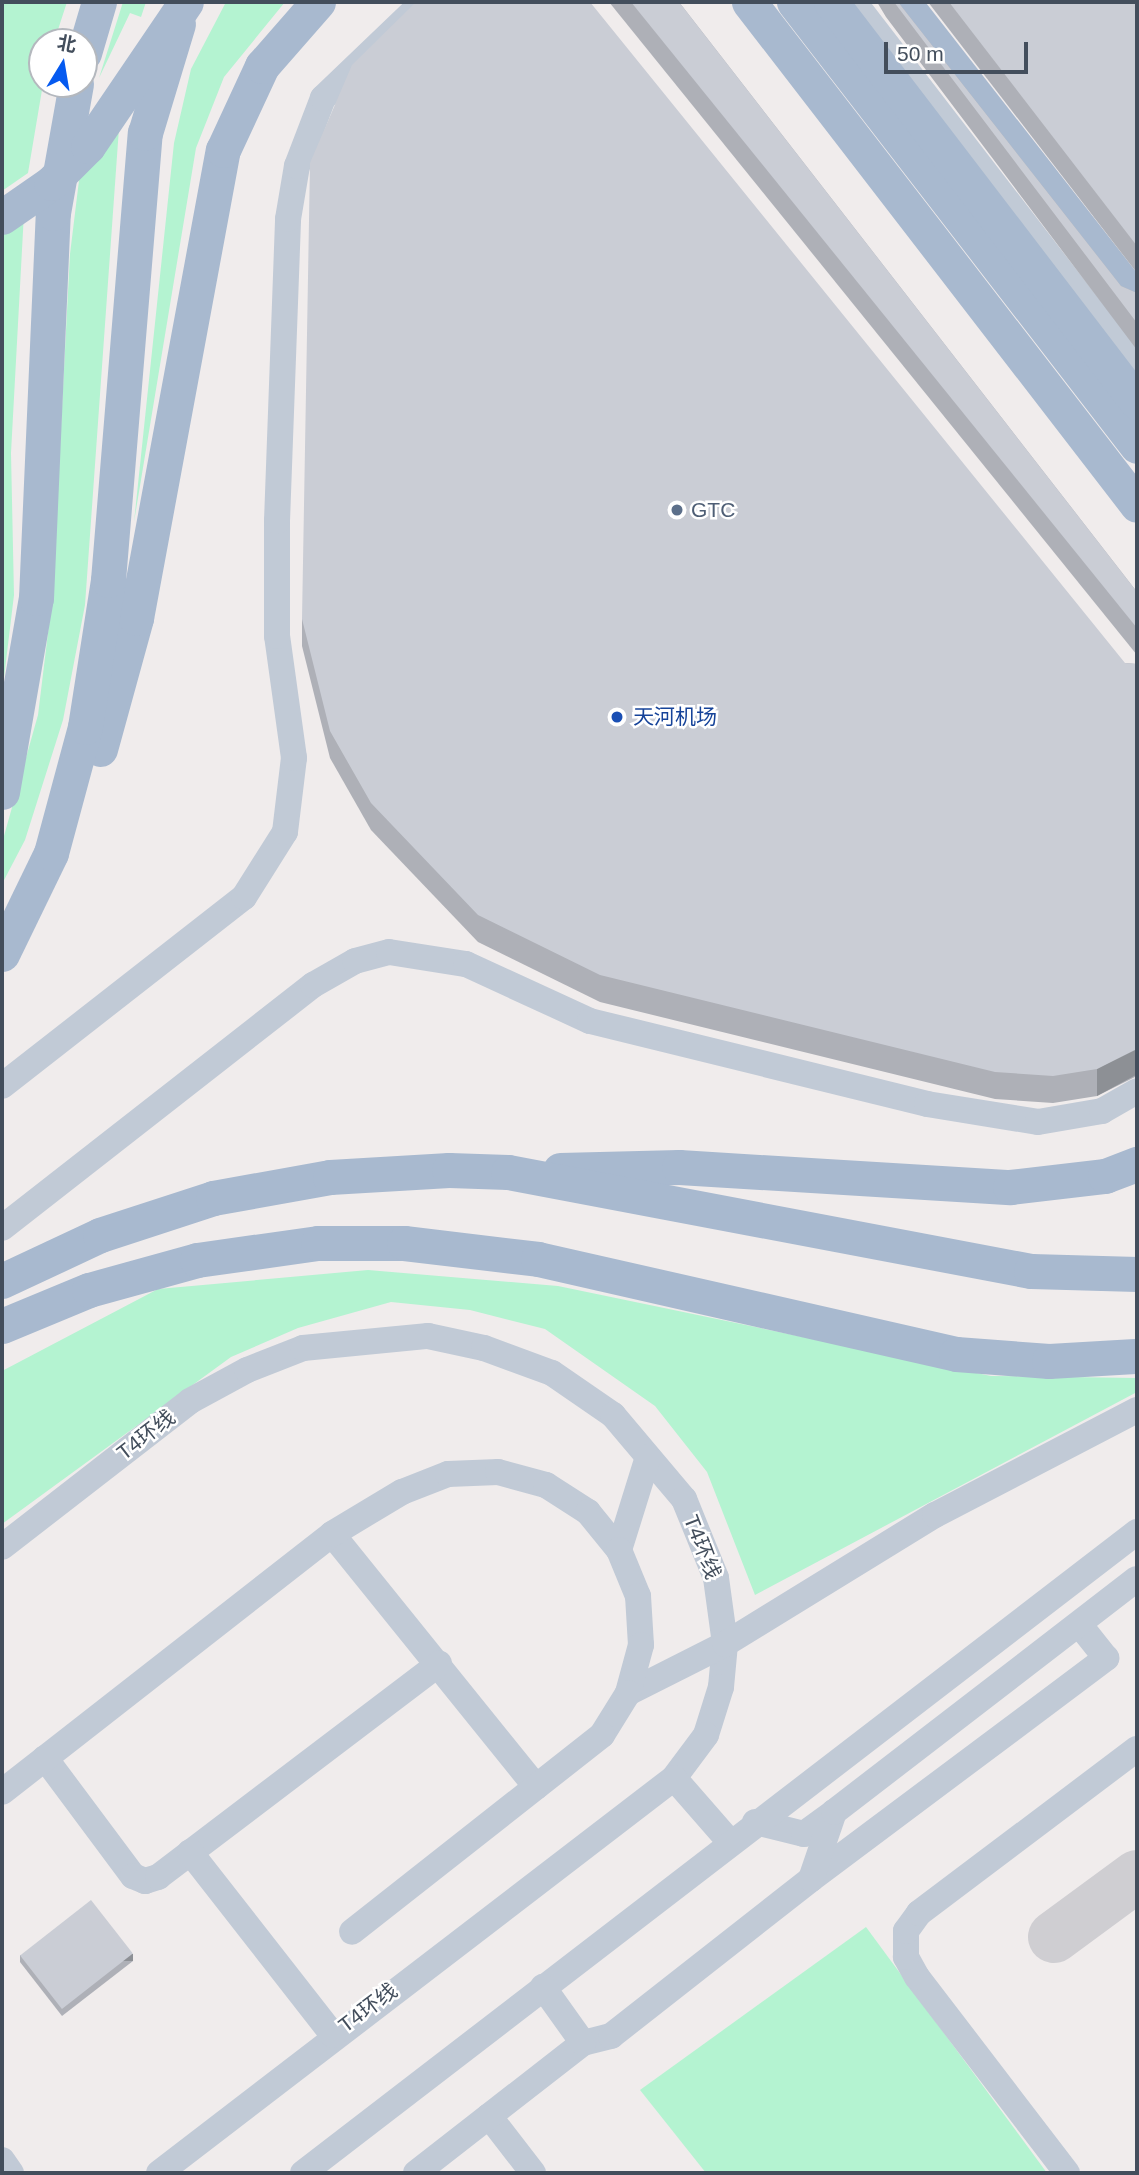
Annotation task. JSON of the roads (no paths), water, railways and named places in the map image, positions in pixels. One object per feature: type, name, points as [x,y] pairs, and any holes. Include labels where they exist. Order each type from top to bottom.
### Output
[{"type":"main road","points":[[91,28],[99,2]]},
{"type":"main road","points":[[2,217],[51,183],[88,146],[188,2]]},
{"type":"main road","points":[[51,853],[85,727],[100,642],[145,133],[188,2]]},
{"type":"main road","points":[[2,954],[95,761],[121,680],[223,150],[262,66],[318,2]]},
{"type":"main road","points":[[749,2],[1137,505]]},
{"type":"main road","points":[[794,2],[1137,446]]},
{"type":"main road","points":[[831,2],[1137,402]]},
{"type":"main road","points":[[903,2],[1137,301]]},
{"type":"main road","points":[[2,792],[36,598],[53,214],[74,98]]},
{"type":"main road","points":[[2,1281],[144,1219],[259,1188],[389,1171],[508,1172],[679,1167],[1010,1187],[1105,1176],[1137,1164]]},
{"type":"main road","points":[[508,1172],[820,1234],[1031,1271],[1137,1274]]},
{"type":"main road","points":[[2,1326],[89,1290],[197,1260],[318,1243],[404,1243],[538,1259],[956,1354],[1049,1361],[1135,1356]]},
{"type":"street","points":[[2,1086],[244,897],[285,832],[293,758],[277,636],[276,521],[280,320],[290,205],[308,128],[323,98],[423,2]]},
{"type":"street","points":[[853,2],[1137,369]]},
{"type":"street","points":[[2,1228],[313,985],[355,961],[389,952],[466,964],[590,1021],[927,1104],[1038,1122],[1102,1111],[1137,1091]]},
{"type":"street","name":"T4环线","points":[[2,1547],[190,1401],[303,1348],[363,1338],[428,1336],[552,1373],[613,1415],[684,1499],[716,1578],[725,1644],[706,1735],[674,1778],[333,2035],[159,2173]]},
{"type":"street","points":[[628,1693],[725,1644],[935,1515],[1137,1410]]},
{"type":"street","points":[[619,1550],[648,1457]]},
{"type":"street","points":[[2,1792],[332,1534],[436,1479],[498,1472],[546,1485],[588,1511],[619,1550],[638,1596],[641,1646],[628,1693],[602,1735],[352,1932]]},
{"type":"street","points":[[303,2173],[755,1822],[1137,1532]]},
{"type":"street","points":[[332,1534],[536,1787]]},
{"type":"street","points":[[755,1822],[804,1834],[1137,1579]]},
{"type":"street","points":[[416,2173],[583,2043],[611,2036],[811,1879],[1106,1658],[1079,1624]]},
{"type":"street","points":[[45,1758],[133,1876],[158,1877],[439,1664]]},
{"type":"street","points":[[1067,2173],[917,1977],[906,1957],[906,1931],[919,1913],[1137,1749]]},
{"type":"street","points":[[674,1778],[729,1842]]},
{"type":"street","points":[[811,1879],[834,1812]]},
{"type":"street","points":[[190,1852],[333,2035]]},
{"type":"street","points":[[542,1987],[583,2043]]},
{"type":"street","points":[[489,2116],[533,2173]]},
{"type":"street","points":[[2,2160],[11,2173]]},
{"type":"place","name":"GTC","points":[[677,510]]},
{"type":"place","name":"天河机场","points":[[617,717]]}]
